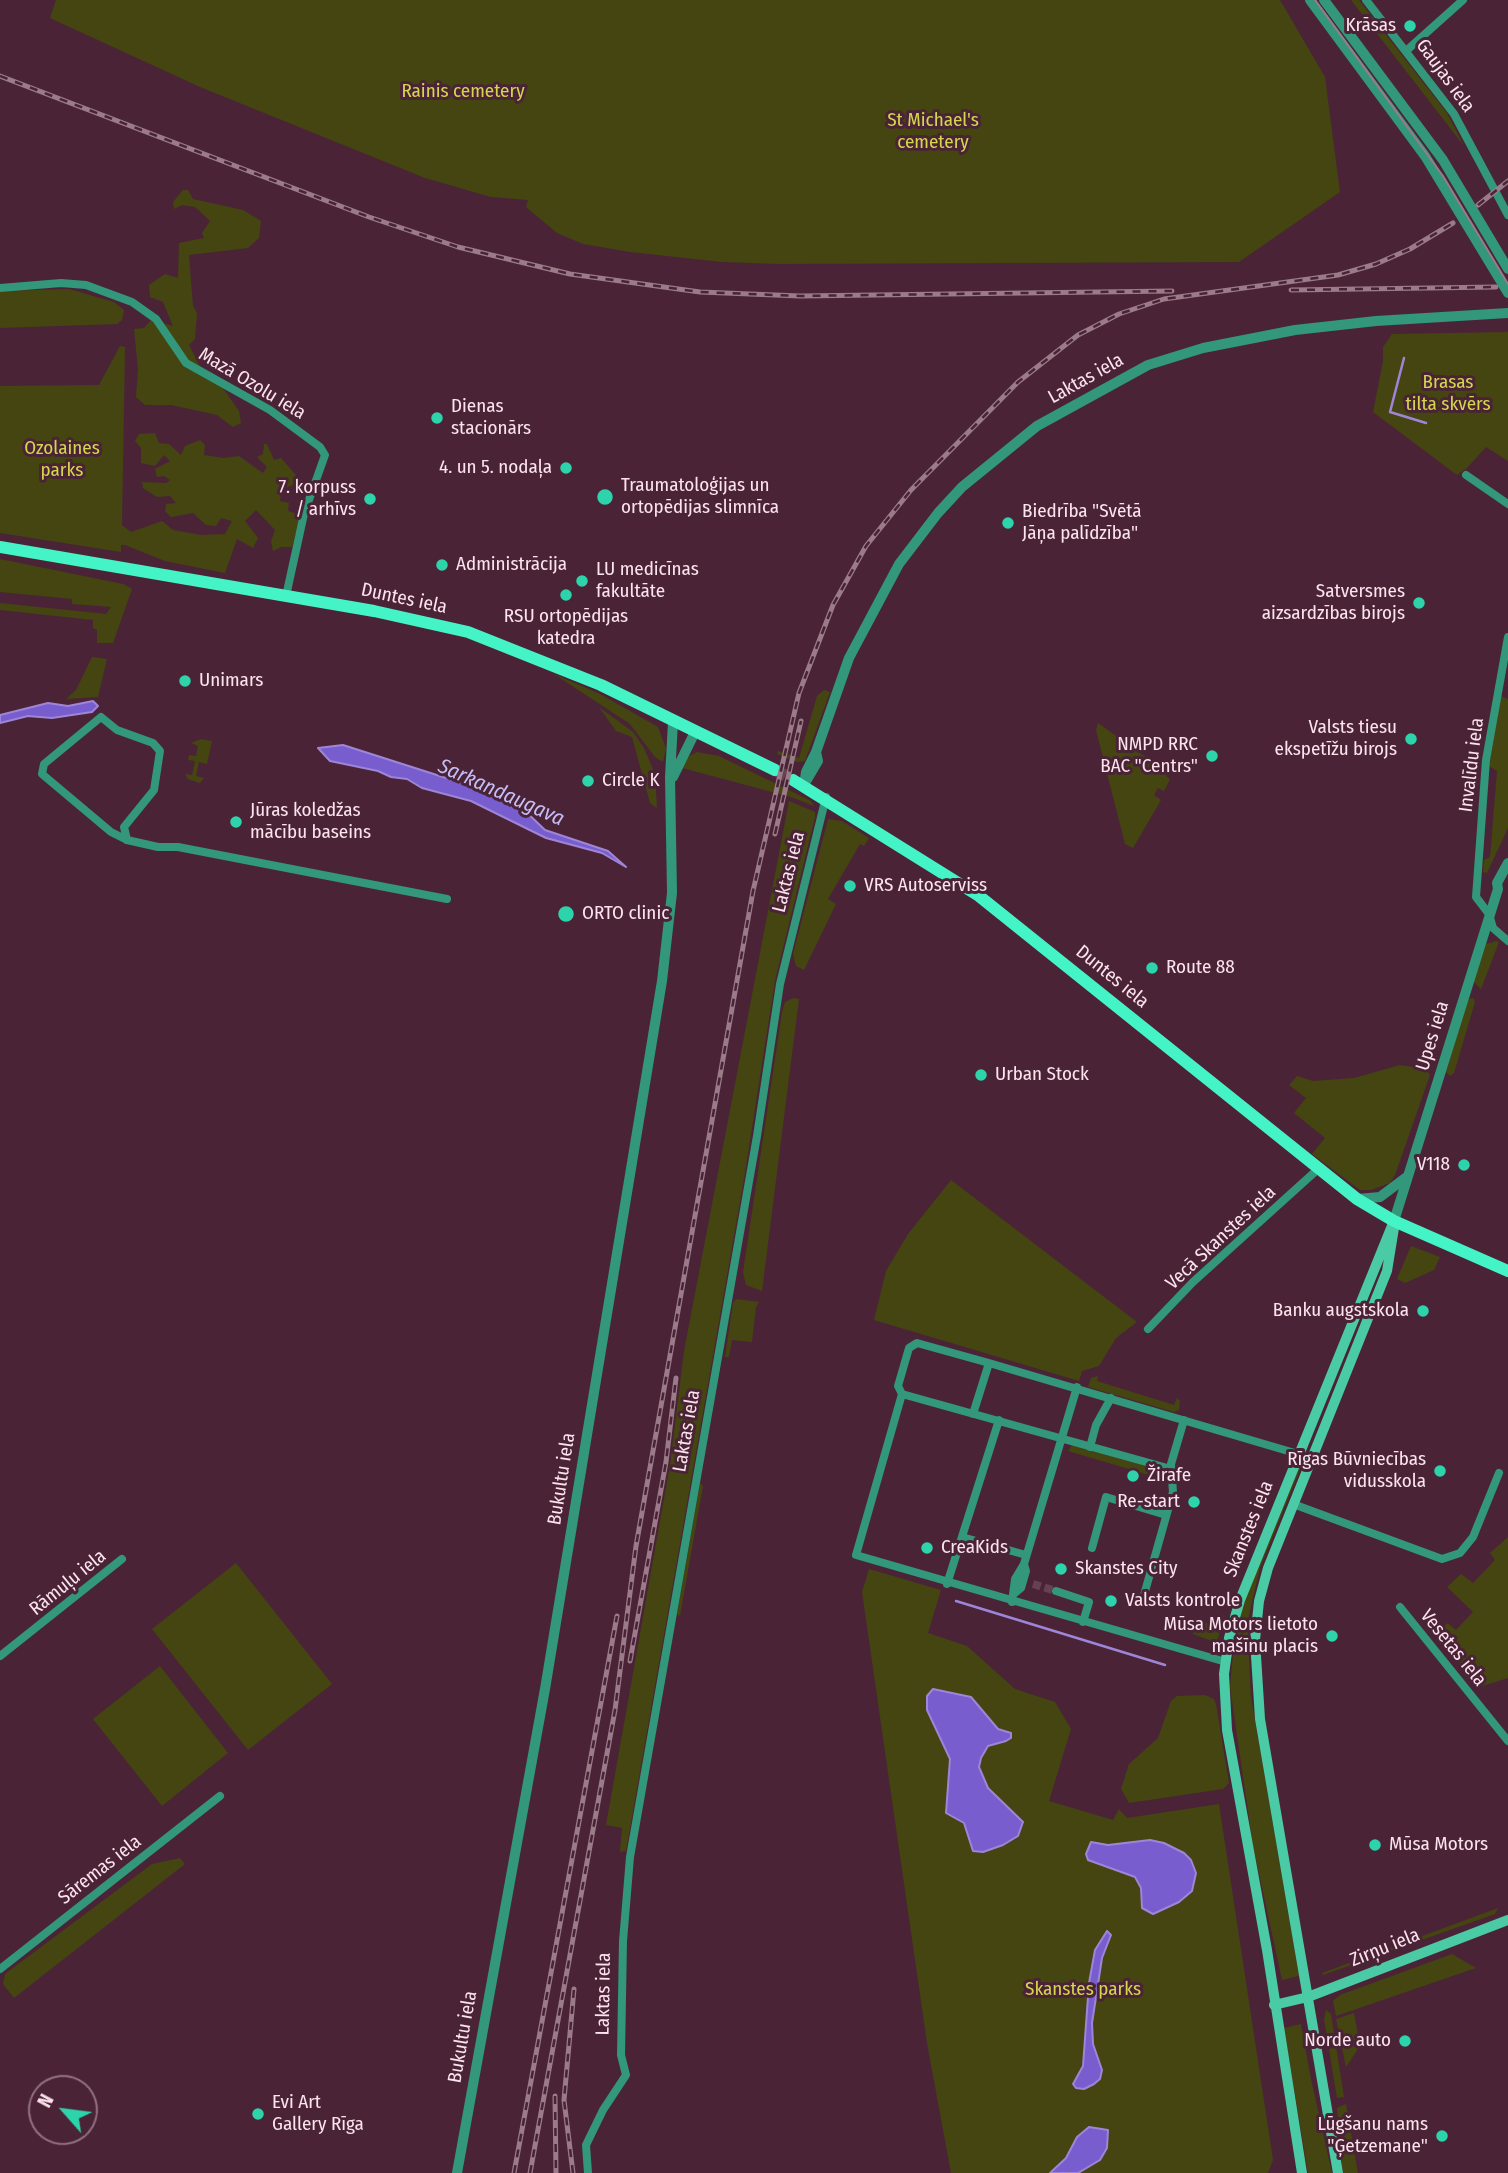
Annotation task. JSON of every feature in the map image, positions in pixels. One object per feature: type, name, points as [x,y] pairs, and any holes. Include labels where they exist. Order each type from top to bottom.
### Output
[{"type":"main road","name":"Duntes iela","points":[[0,547],[286,596],[468,632],[549,662],[775,770]]},
{"type":"main road","name":"Duntes iela","points":[[799,782],[979,896],[1317,1170],[1357,1199],[1394,1221],[1508,1271]]},
{"type":"main road","name":"Skanstes iela","points":[[1301,2167],[1227,1730],[1226,1662],[1240,1600],[1394,1221]]},
{"type":"main road","name":"Skanstes iela","points":[[1338,2173],[1260,1719],[1255,1669],[1256,1622],[1264,1580],[1387,1271],[1394,1221]]},
{"type":"main road","name":"Zirņu iela","points":[[1274,2005],[1308,1997],[1508,1920]]},
{"type":"street","points":[[1310,0],[1425,156],[1508,293]]},
{"type":"street","points":[[1324,0],[1457,182],[1508,269]]},
{"type":"street","name":"Gaujas iela","points":[[1366,0],[1454,114],[1507,211]]},
{"type":"street","points":[[1406,51],[1463,0]]},
{"type":"street","name":"Mazā Ozolu iela","points":[[0,288],[61,283],[86,285],[132,302],[156,319],[186,363],[270,410],[312,440],[325,455],[304,514],[286,596]]},
{"type":"street","name":"Laktas iela","points":[[799,782],[816,752],[858,638],[912,546],[946,504],[988,464],[1067,407],[1148,365],[1174,355],[1255,337],[1376,321],[1508,313]]},
{"type":"street","points":[[1466,475],[1508,504]]},
{"type":"street","name":"Invalīdu iela","points":[[1489,914],[1476,897],[1486,760],[1508,637]]},
{"type":"street","points":[[127,840],[124,827],[154,790],[160,751],[153,743],[117,730],[101,717],[44,764],[42,774],[99,823],[127,840],[158,847],[178,847],[447,899]]},
{"type":"street","name":"Bukultu iela","points":[[457,2173],[545,1689],[662,981],[672,893],[670,788],[673,722]]},
{"type":"street","name":"Bukultu iela","points":[[670,788],[682,754],[695,732]]},
{"type":"street","name":"Laktas iela","points":[[588,2173],[586,2145],[603,2110],[626,2075],[621,2042],[623,1941],[630,1857],[750,1172],[780,984],[825,797]]},
{"type":"street","name":"Upes iela","points":[[1394,1221],[1499,879],[1508,863]]},
{"type":"street","points":[[1489,914],[1493,928],[1508,941]]},
{"type":"street","name":"Vecā Skanstes iela","points":[[1148,1329],[1193,1282],[1317,1170]]},
{"type":"street","points":[[1357,1199],[1380,1197],[1394,1190],[1408,1176]]},
{"type":"street","points":[[1226,1662],[1083,1622],[1013,1598],[947,1584],[856,1555],[902,1394],[898,1386],[909,1348],[917,1343],[1311,1458]]},
{"type":"street","points":[[973,1413],[989,1363]]},
{"type":"street","points":[[1013,1598],[1015,1579],[1025,1559],[1077,1388]]},
{"type":"street","points":[[902,1394],[1171,1469]]},
{"type":"street","points":[[1090,1447],[1096,1425],[1111,1398]]},
{"type":"street","points":[[947,1584],[999,1420]]},
{"type":"street","points":[[1144,1595],[1173,1492],[1171,1469],[1184,1420]]},
{"type":"street","points":[[1293,1504],[1442,1559],[1460,1553],[1474,1536],[1499,1473]]},
{"type":"street","points":[[1092,1548],[1106,1497],[1167,1515]]},
{"type":"street","points":[[962,1536],[1025,1559]]},
{"type":"street","name":"Rāmuļu iela","points":[[0,1657],[122,1559]]},
{"type":"street","points":[[1013,1598],[1023,1581],[1025,1559]]},
{"type":"street","points":[[1023,1581],[1033,1584]]},
{"type":"street","points":[[1056,1591],[1089,1602],[1083,1622]]},
{"type":"street","name":"Vesetas iela","points":[[1400,1607],[1508,1741]]},
{"type":"street","name":"Sāremas iela","points":[[0,1969],[220,1796]]},
{"type":"street","points":[[1293,2173],[1301,2167]]},
{"type":"green space","name":"St Michael's cemetery","points":[[56,0],[1280,0],[1325,77],[1340,192],[1239,262],[780,264],[722,262],[630,252],[583,244],[557,233],[526,207],[528,200],[491,197],[425,178],[200,87],[50,18]]},
{"type":"green space","points":[[1351,0],[1359,0],[1447,113],[1464,146]]},
{"type":"green space","points":[[183,190],[188,190],[193,199],[243,210],[261,221],[259,238],[248,248],[189,255],[193,306],[197,313],[195,339],[189,345],[203,372],[216,378],[239,411],[241,423],[233,427],[217,415],[171,405],[145,405],[136,397],[138,369],[134,329],[144,328],[151,320],[173,326],[163,302],[150,297],[149,285],[165,274],[178,278],[179,243],[204,238],[202,233],[210,221],[195,207],[182,205],[174,209],[173,202]]},
{"type":"green space","points":[[69,289],[114,302],[124,310],[122,320],[117,324],[0,328],[0,291]]},
{"type":"green space","name":"Brasas tilta skvērs","points":[[1508,332],[1508,461],[1486,447],[1457,475],[1373,412],[1383,361],[1383,347],[1392,334]]},
{"type":"green space","name":"Ozolaines parks","points":[[120,346],[125,347],[122,525],[131,532],[162,521],[173,530],[201,535],[225,534],[232,521],[221,518],[216,526],[206,525],[193,513],[171,517],[165,511],[166,504],[176,503],[170,496],[157,497],[143,488],[142,482],[166,483],[170,480],[164,476],[157,477],[155,469],[170,461],[164,455],[155,466],[141,463],[141,448],[135,441],[139,434],[155,433],[159,443],[169,444],[181,455],[185,446],[200,440],[205,445],[204,455],[224,458],[239,456],[263,473],[267,467],[257,457],[263,454],[264,444],[267,444],[274,460],[281,458],[296,475],[294,484],[281,491],[280,501],[289,503],[288,511],[301,515],[292,547],[281,547],[273,551],[271,541],[275,530],[256,510],[245,521],[258,538],[253,548],[237,539],[225,573],[165,561],[125,545],[121,545],[121,552],[0,533],[0,386],[99,385]]},
{"type":"green space","points":[[0,559],[123,584],[132,589],[113,643],[97,643],[97,630],[93,628],[93,620],[0,610],[0,603],[106,614],[111,607],[72,604],[72,599],[0,592]]},
{"type":"green space","points":[[92,657],[107,659],[98,697],[66,699],[76,690]]},
{"type":"green space","points":[[554,674],[600,694],[658,727],[666,748],[663,762],[655,757],[630,724]]},
{"type":"green space","points":[[824,690],[830,692],[805,761],[797,762],[777,754],[778,751],[799,758],[817,696]]},
{"type":"green space","points":[[1501,696],[1508,699],[1508,828],[1487,873],[1483,872],[1484,860],[1490,857],[1497,771],[1489,766]]},
{"type":"green space","points":[[599,707],[633,732],[644,748],[655,774],[657,808],[650,803],[632,737],[616,731]]},
{"type":"green space","points":[[1098,723],[1168,773],[1166,776],[1170,779],[1164,791],[1158,788],[1154,795],[1161,800],[1133,848],[1125,844],[1096,730]]},
{"type":"green space","points":[[201,739],[212,741],[207,764],[199,762],[196,776],[204,778],[200,783],[188,779],[185,774],[192,775],[195,761],[188,760],[189,755],[196,756],[198,746],[191,743]]},
{"type":"green space","points":[[697,752],[719,756],[811,801],[814,806],[791,797],[682,768],[689,756]]},
{"type":"green space","points":[[789,801],[815,812],[815,817],[775,981],[744,1179],[626,1851],[620,1852],[622,1828],[606,1825],[670,1465],[684,1351]]},
{"type":"green space","points":[[828,819],[842,821],[869,838],[864,846],[860,844],[828,899],[836,904],[804,970],[796,966],[793,954]]},
{"type":"green space","points":[[1499,942],[1481,989],[1473,981],[1486,944]]},
{"type":"green space","points":[[793,998],[799,999],[762,1291],[746,1285],[743,1272],[782,1012],[785,1002]]},
{"type":"green space","points":[[1473,998],[1475,1002],[1454,1073],[1450,1076],[1446,1072],[1468,999]]},
{"type":"green space","points":[[1400,1065],[1426,1069],[1430,1075],[1395,1175],[1390,1183],[1371,1190],[1360,1190],[1312,1154],[1325,1138],[1294,1113],[1306,1098],[1289,1085],[1297,1076],[1313,1081],[1354,1078]]},
{"type":"green space","points":[[951,1180],[1137,1322],[1116,1338],[1099,1366],[1082,1371],[1079,1381],[874,1320],[886,1271],[908,1234]]},
{"type":"green space","points":[[1411,1246],[1440,1257],[1434,1270],[1405,1283],[1397,1279]]},
{"type":"green space","points":[[736,1299],[759,1302],[752,1342],[732,1340],[729,1357],[725,1357],[733,1303]]},
{"type":"green space","points":[[1098,1376],[1097,1381],[1174,1405],[1177,1398],[1180,1401],[1179,1410],[1174,1412],[1088,1387],[1091,1378]]},
{"type":"green space","points":[[1072,1445],[1156,1469],[1160,1471],[1159,1478],[1068,1451]]},
{"type":"green space","points":[[1300,1461],[1303,1462],[1260,1568],[1249,1615],[1248,1640],[1251,1697],[1299,1976],[1282,1980],[1253,1846],[1230,1687],[1233,1654],[1243,1605]]},
{"type":"green space","points":[[700,1483],[703,1486],[680,1616],[677,1614]]},
{"type":"green space","points":[[1508,1537],[1508,1678],[1479,1687],[1437,1635],[1447,1623],[1456,1630],[1473,1612],[1447,1587],[1461,1574],[1473,1583],[1495,1560],[1490,1553]]},
{"type":"green space","points":[[236,1563],[332,1684],[248,1750],[152,1629]]},
{"type":"green space","name":"Skanstes parks","points":[[869,1569],[941,1590],[928,1633],[967,1646],[1015,1689],[1055,1702],[1071,1729],[1049,1801],[1113,1820],[1119,1809],[1127,1818],[1219,1804],[1273,2160],[1268,2173],[951,2173],[927,2043],[862,1592]]},
{"type":"green space","points":[[1224,1615],[1217,1643],[1193,1634],[1195,1628]]},
{"type":"green space","points":[[160,1666],[228,1753],[162,1806],[93,1719]]},
{"type":"green space","points":[[1205,1695],[1214,1699],[1216,1704],[1229,1783],[1223,1789],[1129,1803],[1121,1789],[1129,1764],[1158,1738],[1171,1701],[1177,1696]]},
{"type":"green space","points":[[180,1858],[185,1864],[14,1998],[3,1984],[5,1974],[152,1864]]},
{"type":"green space","points":[[1498,1908],[1495,1914],[1323,1975],[1322,1973]]},
{"type":"green space","points":[[1452,1954],[1476,1968],[1336,2016],[1333,2001],[1340,1995]]},
{"type":"green space","points":[[1326,2010],[1331,2014],[1344,2097],[1337,2098],[1324,2019]]},
{"type":"green space","points":[[1354,2013],[1360,2046],[1346,2067],[1336,2019]]},
{"type":"green space","points":[[1301,2024],[1332,2173],[1308,2173],[1284,2028]]},
{"type":"green space","points":[[1346,2104],[1358,2173],[1343,2173],[1337,2108]]},
{"type":"shaded area","points":[[93,701],[98,706],[92,712],[52,718],[28,716],[0,723],[0,715],[48,703],[68,706]]},
{"type":"shaded area","points":[[343,745],[490,792],[521,807],[545,830],[608,851],[626,867],[602,853],[546,838],[471,801],[422,788],[407,779],[330,761],[318,748]]},
{"type":"shaded area","points":[[933,1689],[971,1697],[998,1729],[1011,1733],[1011,1738],[1006,1741],[988,1746],[979,1767],[988,1788],[1023,1822],[1018,1836],[1003,1845],[983,1852],[973,1851],[964,1823],[946,1813],[950,1759],[927,1710],[927,1696]]},
{"type":"shaded area","points":[[1150,1840],[1164,1843],[1184,1853],[1191,1860],[1196,1873],[1192,1891],[1179,1902],[1153,1914],[1142,1908],[1141,1888],[1135,1877],[1088,1860],[1086,1854],[1091,1842],[1108,1845]]},
{"type":"shaded area","points":[[1107,1931],[1111,1935],[1102,1958],[1092,2023],[1093,2044],[1102,2070],[1100,2079],[1094,2084],[1084,2089],[1076,2088],[1073,2084],[1083,2066],[1089,1983],[1095,1950]]},
{"type":"shaded area","points":[[1089,2127],[1108,2130],[1107,2148],[1100,2160],[1078,2173],[1050,2173],[1066,2158],[1077,2137]]},
{"type":"waterway","points":[[1404,358],[1390,412],[1426,423]]},
{"type":"waterway","points":[[956,1601],[1165,1665]]},
{"type":"tunnel","points":[[775,770],[793,780]]},
{"type":"tunnel","points":[[1033,1584],[1056,1591]]},
{"type":"tram line","points":[[1315,0],[1443,176],[1508,284]]},
{"type":"railway","points":[[0,76],[369,217],[458,247],[570,274],[700,292],[800,296],[1172,291]]},
{"type":"railway","points":[[1478,205],[1508,181]]},
{"type":"railway","points":[[530,2173],[615,1710],[636,1546],[753,891],[799,693],[833,605],[866,546],[911,490],[1018,382],[1078,335],[1119,314],[1164,299],[1338,275],[1376,264],[1410,249],[1453,223]]},
{"type":"railway","points":[[1291,290],[1496,287]]},
{"type":"railway","points":[[775,834],[801,721]]},
{"type":"railway","points":[[630,1661],[666,1462],[676,1378]]},
{"type":"railway","points":[[514,2173],[617,1616]]},
{"type":"railway","points":[[573,2173],[564,2100],[574,1989]]},
{"type":"railway","points":[[555,2096],[556,2173]]},
{"type":"place","name":"Krāsas","points":[[1410,26]]},
{"type":"place","name":"Dienas stacionārs","points":[[437,418]]},
{"type":"place","name":"4. un 5. nodaļa","points":[[566,468]]},
{"type":"place","name":"Traumatoloģijas un ortopēdijas slimnīca","points":[[605,497]]},
{"type":"place","name":"7. korpuss / arhīvs","points":[[370,499]]},
{"type":"place","name":"Biedrība \"Svētā Jāņa palīdzība\"","points":[[1008,523]]},
{"type":"place","name":"Administrācija","points":[[442,565]]},
{"type":"place","name":"LU medicīnas fakultāte","points":[[582,581]]},
{"type":"place","name":"RSU ortopēdijas katedra","points":[[566,595]]},
{"type":"place","name":"Satversmes aizsardzības birojs","points":[[1419,603]]},
{"type":"place","name":"Unimars","points":[[185,681]]},
{"type":"place","name":"Valsts tiesu ekspetīžu birojs","points":[[1411,739]]},
{"type":"place","name":"NMPD RRC BAC \"Centrs\"","points":[[1212,756]]},
{"type":"place","name":"Circle K","points":[[588,781]]},
{"type":"place","name":"Jūras koledžas mācību baseins","points":[[236,822]]},
{"type":"place","name":"VRS Autoserviss","points":[[850,886]]},
{"type":"place","name":"ORTO clinic","points":[[566,914]]},
{"type":"place","name":"Route 88","points":[[1152,968]]},
{"type":"place","name":"Urban Stock","points":[[981,1075]]},
{"type":"place","name":"V118","points":[[1464,1165]]},
{"type":"place","name":"Banku augstskola","points":[[1423,1311]]},
{"type":"place","name":"Rīgas Būvniecības vidusskola","points":[[1440,1471]]},
{"type":"place","name":"Žirafe","points":[[1133,1476]]},
{"type":"place","name":"Re-start","points":[[1194,1502]]},
{"type":"place","name":"CreaKids","points":[[927,1548]]},
{"type":"place","name":"Skanstes City","points":[[1061,1569]]},
{"type":"place","name":"Valsts kontrole","points":[[1111,1601]]},
{"type":"place","name":"Mūsa Motors lietoto mašīnu placis","points":[[1332,1636]]},
{"type":"place","name":"Mūsa Motors","points":[[1375,1845]]},
{"type":"place","name":"Norde auto","points":[[1405,2041]]},
{"type":"place","name":"Evi Art Gallery Rīga","points":[[258,2114]]},
{"type":"place","name":"Lūgšanu nams \"Ģetzemane\"","points":[[1442,2136]]},
{"type":"park label","name":"Rainis cemetery","points":[[463,92]]},
{"type":"water label","name":"Sarkandaugava","points":[[501,793]]}]
